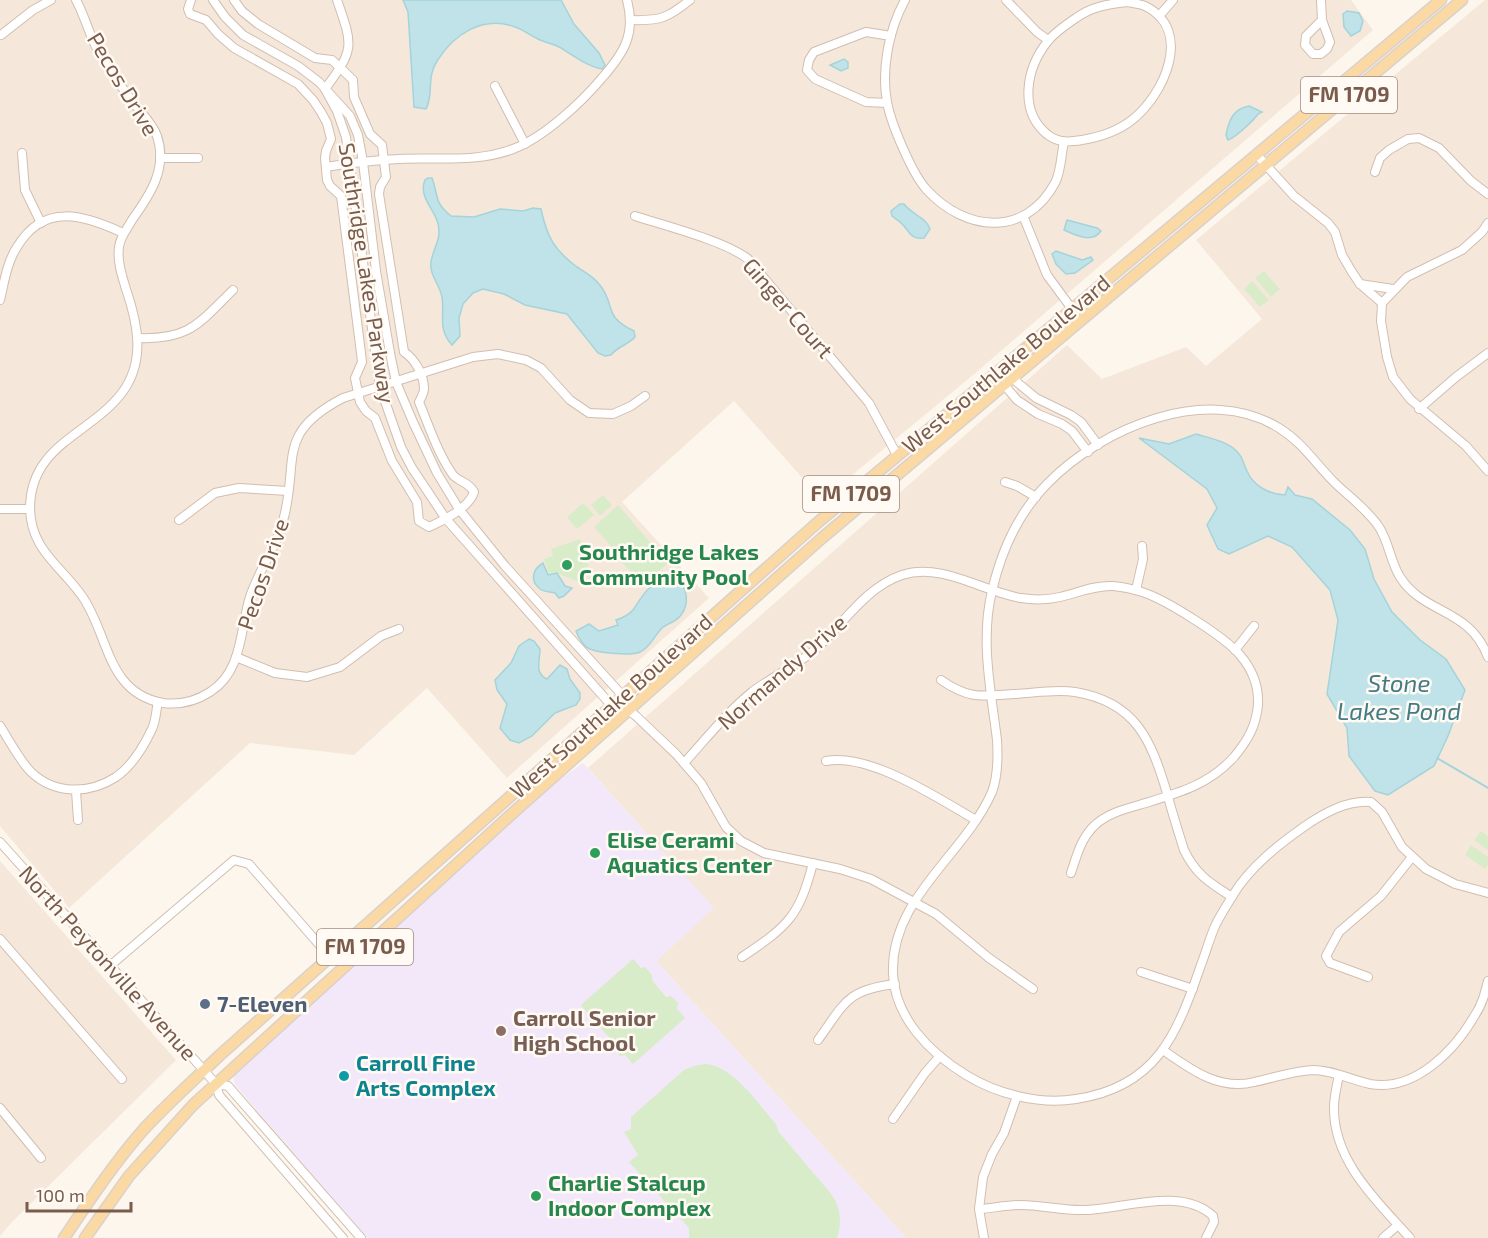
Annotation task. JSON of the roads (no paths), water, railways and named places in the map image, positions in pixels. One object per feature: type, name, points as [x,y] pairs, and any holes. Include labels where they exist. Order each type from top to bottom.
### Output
[{"type":"main road","name":"West Southlake Boulevard","points":[[64,1238],[98,1188],[143,1131],[204,1070],[816,524],[1441,0]]},
{"type":"main road","name":"West Southlake Boulevard","points":[[85,1238],[132,1173],[186,1113],[390,923],[757,594],[1462,0]]},
{"type":"street","points":[[1,35],[33,10],[51,0]]},
{"type":"street","name":"Pecos Drive","points":[[76,0],[98,52],[158,137],[160,158],[156,181],[151,193],[123,233],[118,248],[118,258],[135,315],[138,338],[136,360],[129,381],[123,392],[104,412],[69,437],[45,461],[36,480],[30,509],[31,520],[45,555],[68,578],[88,606],[118,674],[138,694],[158,702],[174,704],[196,700],[211,692],[229,674],[236,657],[250,598],[283,522],[291,456],[303,427],[331,405],[358,393],[473,357],[498,354],[526,360],[541,368],[570,400],[589,413],[613,414],[631,406],[645,396]]},
{"type":"street","name":"Southridge Lakes Parkway","points":[[191,0],[188,9],[190,14],[206,20],[234,48],[257,63],[298,84],[313,99],[331,132],[326,151],[326,167],[330,186],[341,196],[362,353],[362,362],[356,378],[358,393],[362,407],[375,418],[392,461],[417,502],[419,521],[429,527],[446,519],[467,504],[474,492],[472,487],[454,476],[419,402],[424,387],[421,374],[413,359],[404,352],[400,336],[379,194],[386,177],[382,145],[370,134],[354,97],[353,80],[341,68]]},
{"type":"street","name":"Southridge Lakes Parkway","points":[[213,0],[225,17],[243,35],[298,66],[326,89],[350,116],[358,135],[363,162],[376,270],[396,382],[437,472],[459,509],[506,566],[622,695],[628,710]]},
{"type":"street","points":[[234,0],[242,11],[267,30],[315,58],[332,60],[341,68]]},
{"type":"street","points":[[326,89],[348,55],[348,36],[337,0]]},
{"type":"street","points":[[326,167],[384,160],[484,156],[525,144],[558,120],[597,85],[618,61],[626,45],[631,20],[627,0]]},
{"type":"street","points":[[631,20],[659,20],[668,17],[690,0]]},
{"type":"street","points":[[905,0],[891,36],[887,60],[887,103],[905,156],[925,188],[945,206],[971,220],[993,224],[1024,218],[1056,182],[1064,142]]},
{"type":"street","points":[[1006,0],[1048,40]]},
{"type":"street","points":[[1159,16],[1173,0]]},
{"type":"street","points":[[1321,0],[1322,20]]},
{"type":"street","points":[[1127,2],[1144,6],[1159,16],[1169,32],[1172,46],[1167,72],[1151,102],[1132,120],[1102,136],[1064,142],[1050,136],[1038,126],[1031,112],[1028,96],[1030,80],[1038,57],[1048,40],[1077,16],[1104,4],[1127,2]]},
{"type":"street","points":[[887,103],[866,102],[815,79],[807,70],[814,52],[866,32],[891,36]]},
{"type":"street","points":[[495,86],[525,144]]},
{"type":"street","name":"Southridge Lakes Parkway","points":[[326,89],[346,137],[380,387],[401,447],[411,468],[446,519],[611,705]]},
{"type":"street","points":[[1375,172],[1380,158],[1389,150],[1408,139],[1419,138],[1439,148],[1471,182],[1488,194]]},
{"type":"street","points":[[22,153],[25,190],[41,223]]},
{"type":"street","points":[[1256,154],[1294,196],[1328,223],[1335,232],[1342,255],[1360,284],[1382,303]]},
{"type":"street","points":[[160,158],[198,158]]},
{"type":"street","points":[[0,300],[17,247],[41,223],[57,216],[68,215],[88,218],[123,233]]},
{"type":"street","name":"Ginger Court","points":[[635,216],[708,240],[748,259],[869,403],[897,455]]},
{"type":"street","points":[[1024,218],[1047,275],[1072,309]]},
{"type":"street","points":[[1488,223],[1462,250],[1412,274],[1393,289],[1382,303],[1381,321],[1393,377],[1419,409],[1466,446],[1488,471]]},
{"type":"street","points":[[1360,284],[1393,289]]},
{"type":"street","points":[[138,338],[167,338],[186,331],[196,325],[233,290]]},
{"type":"street","points":[[1419,409],[1488,353]]},
{"type":"street","points":[[999,370],[1013,378],[1036,398],[1076,418],[1098,445]]},
{"type":"street","points":[[999,370],[1004,385],[1027,407],[1067,427],[1088,452]]},
{"type":"street","points":[[1488,657],[1476,633],[1459,619],[1421,599],[1408,586],[1397,571],[1377,524],[1332,480],[1304,447],[1277,426],[1241,413],[1196,409],[1168,414],[1142,423],[1098,445],[1048,483],[1036,497],[1008,542],[992,590],[986,636],[998,754],[995,783],[976,820],[914,901],[902,922],[897,937],[894,962],[895,984],[900,1002],[912,1027],[940,1056],[969,1077],[1017,1096],[1059,1100],[1100,1094],[1133,1078],[1163,1050],[1182,1018],[1215,926],[1232,897],[1251,871],[1294,834],[1321,815],[1366,801],[1376,805],[1402,847],[1412,857],[1440,877],[1455,884],[1488,893]]},
{"type":"street","points":[[1005,482],[1036,497]]},
{"type":"street","points":[[179,520],[215,493],[239,488],[288,491]]},
{"type":"street","points":[[0,509],[30,509]]},
{"type":"street","points":[[1136,590],[1143,559],[1142,546]]},
{"type":"street","name":"Normandy Drive","points":[[684,763],[750,694],[816,649],[883,584],[904,575],[930,573],[961,579],[1013,596],[1044,599],[1102,587],[1136,590],[1166,603],[1236,651],[1251,670],[1257,686],[1258,705],[1252,732],[1247,741],[1217,773],[1191,789],[1122,810],[1094,826],[1082,841],[1071,873]]},
{"type":"street","points":[[1236,651],[1254,626]]},
{"type":"street","points":[[236,657],[275,672],[307,677],[340,667],[381,636],[399,629]]},
{"type":"street","points":[[941,680],[967,695],[1063,691],[1092,696],[1113,705],[1131,718],[1148,738],[1156,757],[1190,863],[1198,873],[1232,897]]},
{"type":"street","points":[[0,726],[31,772],[51,786],[76,791],[95,787],[117,776],[135,757],[154,726],[158,702]]},
{"type":"street","points":[[611,705],[628,710],[651,729],[684,763],[701,783],[726,827],[741,841],[764,853],[872,879],[936,914],[989,958],[1033,989]]},
{"type":"street","points":[[826,761],[846,760],[906,780],[976,820]]},
{"type":"street","points":[[76,791],[78,820]]},
{"type":"street","name":"North Peytonville Avenue","points":[[0,842],[216,1084]]},
{"type":"street","points":[[1368,976],[1330,963],[1326,956],[1340,932],[1381,896],[1412,857]]},
{"type":"street","points":[[111,964],[234,860],[249,864],[330,957]]},
{"type":"street","points":[[742,957],[777,934],[792,917],[807,886],[813,863]]},
{"type":"street","points":[[0,939],[122,1079]]},
{"type":"street","points":[[1141,972],[1192,989]]},
{"type":"street","points":[[1163,1050],[1202,1077],[1228,1083],[1251,1083],[1310,1070],[1327,1071],[1372,1084],[1384,1084],[1407,1079],[1442,1058],[1475,1016],[1488,981]]},
{"type":"street","points":[[818,1040],[852,995],[872,987],[895,984]]},
{"type":"street","points":[[893,1119],[919,1081],[940,1056]]},
{"type":"street","points":[[1339,1075],[1334,1106],[1335,1125],[1347,1163],[1410,1238]]},
{"type":"street","points":[[343,1238],[219,1095],[216,1084],[228,1086],[361,1238]]},
{"type":"street","points":[[984,1238],[979,1209],[983,1177],[1004,1133],[1017,1096]]},
{"type":"street","points":[[0,1108],[41,1158]]},
{"type":"street","points":[[293,1180],[303,1171]]},
{"type":"street","points":[[979,1209],[1020,1205],[1083,1210],[1104,1209],[1155,1200],[1190,1204],[1213,1215],[1214,1222],[1206,1238]]},
{"type":"street","points":[[1383,1238],[1398,1225]]},
{"type":"water","points":[[403,0],[561,0],[574,24],[599,53],[605,65],[602,69],[591,66],[558,47],[515,27],[492,23],[481,25],[461,35],[444,51],[434,67],[430,98],[426,109],[414,107],[408,12]]},
{"type":"water","points":[[1347,11],[1359,13],[1363,21],[1360,31],[1351,36],[1344,27],[1343,14]]},
{"type":"water","points":[[844,59],[848,62],[848,68],[841,71],[830,65]]},
{"type":"water","points":[[1249,106],[1262,112],[1228,140],[1226,135],[1233,116],[1239,110]]},
{"type":"water","points":[[428,178],[432,178],[439,202],[451,216],[474,217],[500,209],[523,211],[533,208],[541,209],[549,235],[557,249],[569,261],[597,281],[604,291],[613,315],[634,331],[635,337],[611,355],[605,356],[598,353],[567,314],[525,305],[504,294],[483,289],[473,293],[463,304],[459,318],[460,336],[452,345],[443,327],[442,297],[431,267],[439,231],[436,217],[424,193],[423,187]]},
{"type":"water","points":[[900,204],[904,204],[928,225],[930,229],[924,238],[914,237],[892,216],[891,211]]},
{"type":"water","points":[[1067,220],[1101,231],[1089,238],[1079,236],[1064,230]]},
{"type":"water","points":[[1056,251],[1082,260],[1091,257],[1093,260],[1075,273],[1066,274],[1056,264],[1052,254]]},
{"type":"water","name":"Stone Lakes Pond","points":[[1196,434],[1231,446],[1242,458],[1253,481],[1262,488],[1285,495],[1288,487],[1295,495],[1312,499],[1350,530],[1365,549],[1374,579],[1392,612],[1420,640],[1446,659],[1465,690],[1434,766],[1388,795],[1375,791],[1349,756],[1347,728],[1327,694],[1338,620],[1330,590],[1292,547],[1268,536],[1229,554],[1218,549],[1207,525],[1217,508],[1207,489],[1139,438],[1169,444]]},
{"type":"water","points":[[543,563],[548,575],[557,573],[565,586],[572,588],[564,596],[559,598],[555,593],[543,591],[534,582],[533,578],[537,568]]},
{"type":"water","points":[[674,580],[679,582],[685,590],[684,611],[677,619],[662,628],[643,650],[630,654],[615,654],[600,652],[583,644],[576,631],[589,624],[599,631],[618,625],[616,620],[631,612],[653,585]]},
{"type":"water","points":[[529,639],[534,641],[540,649],[540,673],[547,679],[560,665],[567,669],[570,679],[580,693],[580,699],[576,705],[555,713],[532,736],[519,743],[510,740],[500,728],[507,704],[497,690],[495,680],[511,663],[519,646]]},
{"type":"waterway","points":[[1437,758],[1488,788]]},
{"type":"place","name":"Southridge Lakes Community Pool","points":[[567,565]]},
{"type":"place","name":"Elise Cerami Aquatics Center","points":[[595,853]]},
{"type":"place","name":"7-Eleven","points":[[205,1004]]},
{"type":"place","name":"Carroll Senior High School","points":[[501,1031]]},
{"type":"place","name":"Carroll Fine Arts Complex","points":[[344,1076]]},
{"type":"place","name":"Charlie Stalcup Indoor Complex","points":[[536,1196]]}]
